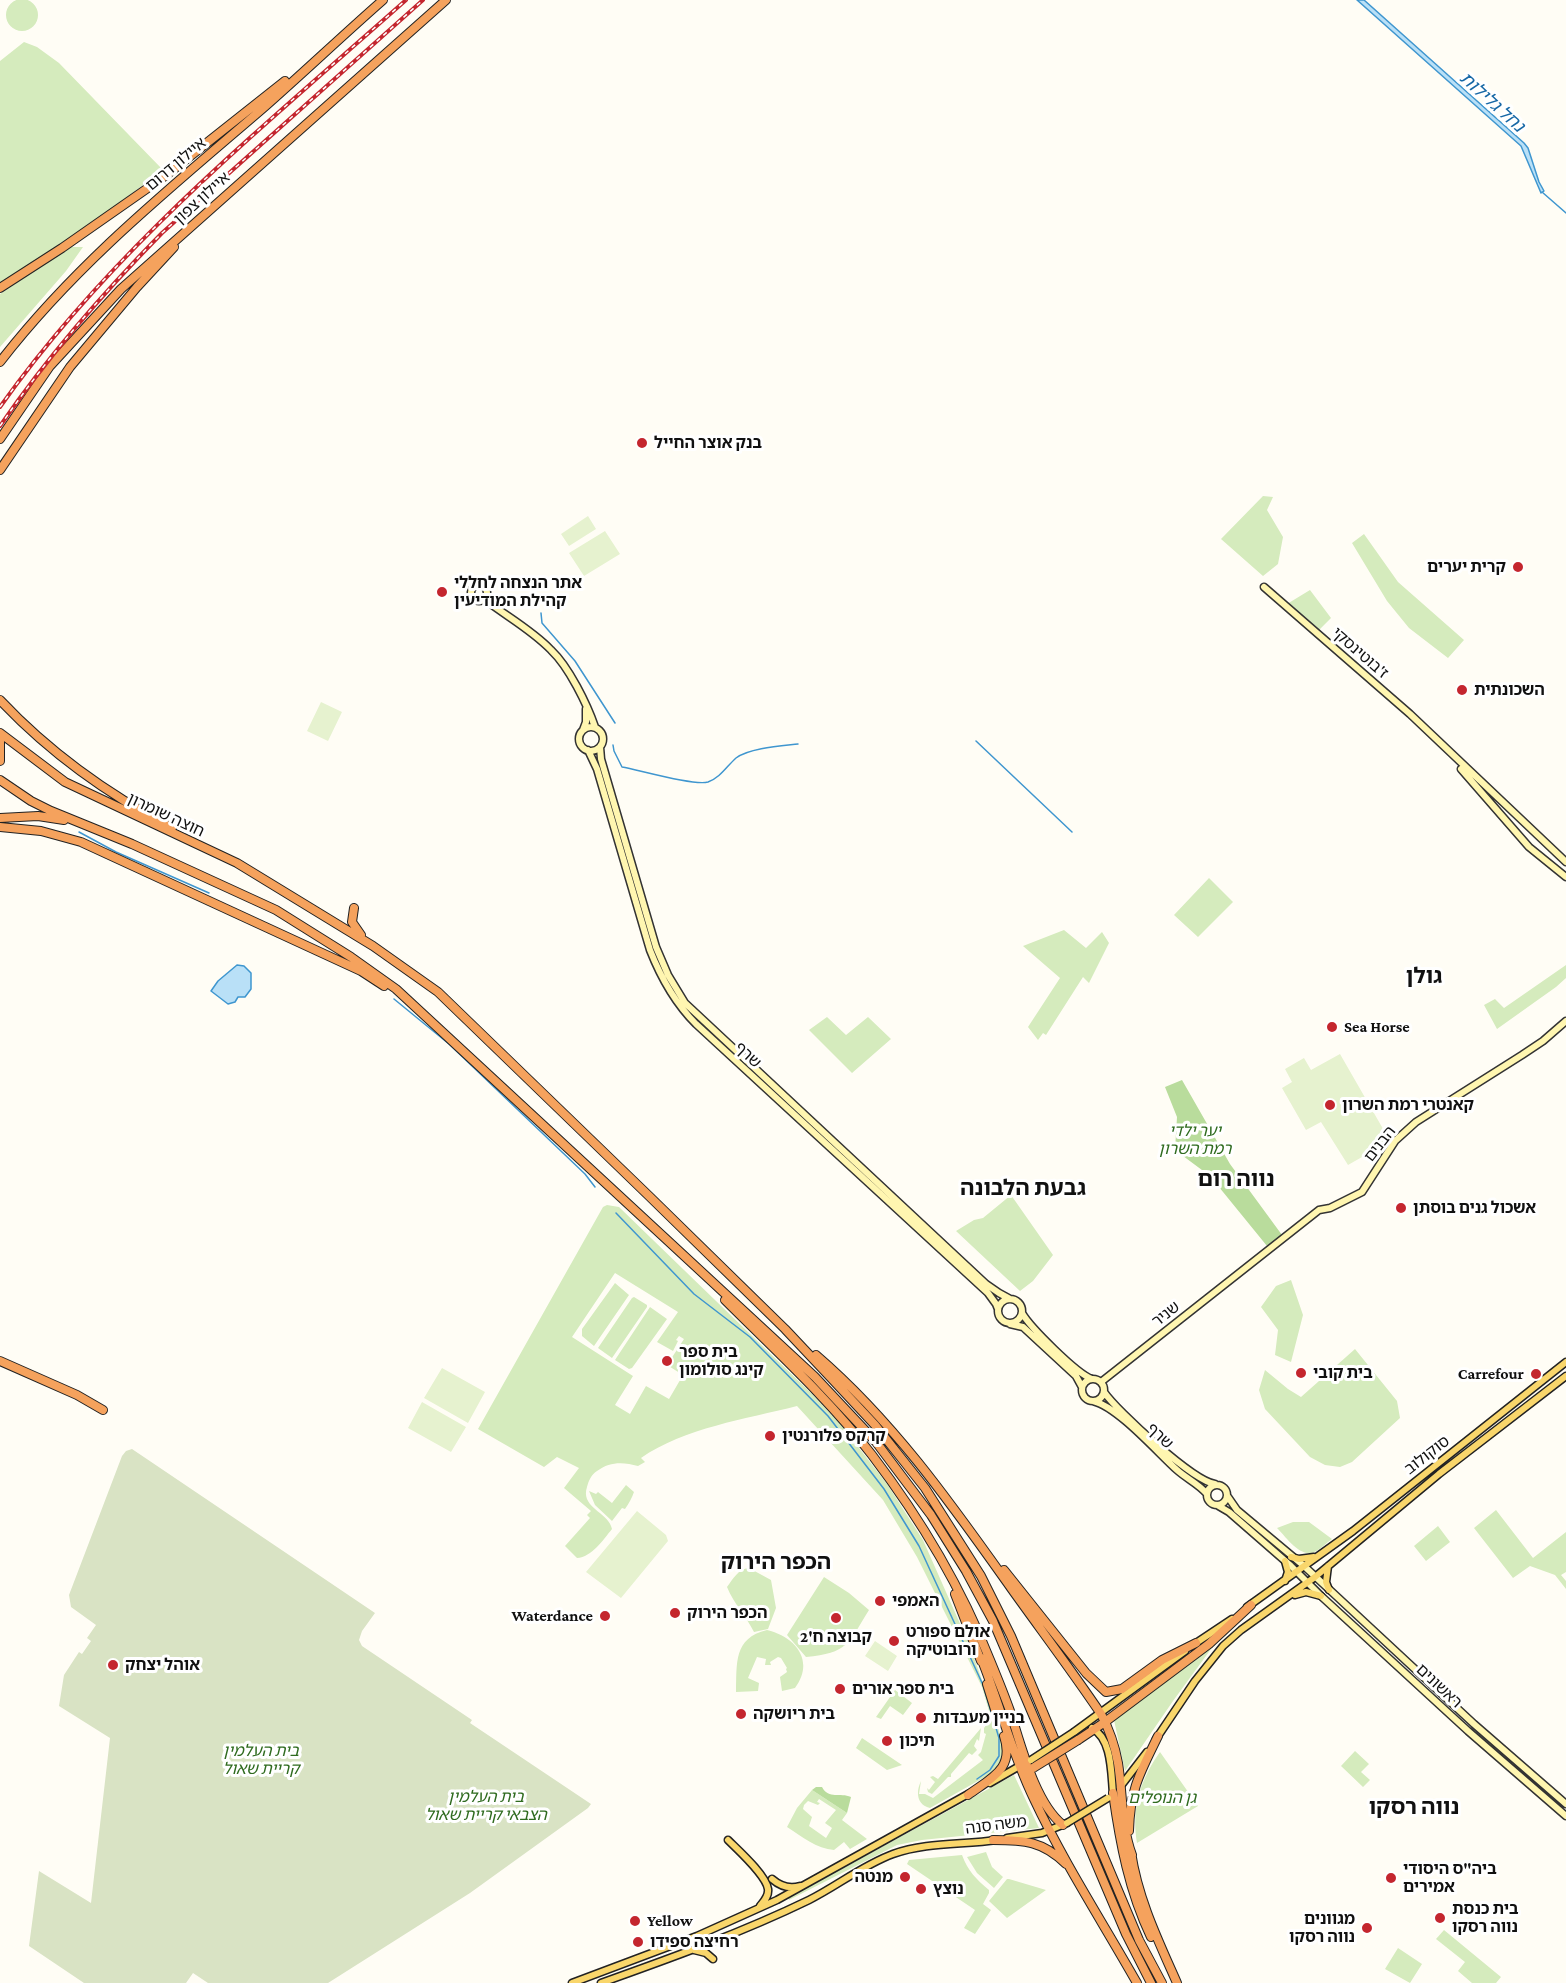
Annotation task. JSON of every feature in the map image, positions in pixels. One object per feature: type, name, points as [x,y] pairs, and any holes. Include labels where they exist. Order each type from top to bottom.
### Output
[{"type":"highway","name":"איילון דרום","points":[[0,362],[75,275],[107,244],[383,0]]},
{"type":"highway","name":"איילון צפון","points":[[0,440],[50,366],[121,289],[446,0]]},
{"type":"highway","points":[[0,288],[62,249],[165,176],[336,41]]},
{"type":"highway","points":[[0,470],[70,367],[137,287],[206,213]]},
{"type":"highway","points":[[0,692],[25,724]]},
{"type":"highway","points":[[0,700],[48,746],[88,776],[164,824],[237,863]]},
{"type":"highway","points":[[0,734],[0,761]]},
{"type":"highway","name":"חוצה שומרון","points":[[0,734],[65,782],[237,863],[373,946]]},
{"type":"highway","points":[[0,780],[31,801],[276,910],[351,957],[396,989],[815,1377],[876,1442],[931,1515],[966,1570],[993,1621],[1126,1934],[1151,1983]]},
{"type":"highway","points":[[0,818],[38,816],[79,822]]},
{"type":"highway","points":[[0,827],[48,832],[93,848],[360,971],[434,1023]]},
{"type":"highway","points":[[324,915],[343,921],[348,918],[354,908],[353,925],[373,946],[454,1006],[785,1329],[875,1425],[925,1488],[981,1576],[1015,1646],[1139,1940],[1162,1983]]},
{"type":"highway","points":[[639,1214],[825,1401],[871,1454],[918,1520],[943,1562],[1001,1685],[1028,1766],[1026,1783],[1137,1983]]},
{"type":"highway","points":[[785,1329],[838,1374],[908,1449],[987,1551],[1103,1718],[1118,1762],[1126,1838],[1132,1856]]},
{"type":"highway","points":[[0,1361],[77,1395],[102,1410]]},
{"type":"highway","points":[[987,1551],[1090,1677],[1106,1692],[1122,1689],[1162,1660],[1196,1643]]},
{"type":"highway","points":[[943,1562],[995,1692],[1028,1766],[1050,1813],[1065,1824]]},
{"type":"highway","points":[[1028,1766],[1094,1729],[1103,1718],[1209,1644],[1251,1605]]},
{"type":"highway","points":[[968,1795],[998,1772],[1005,1764],[1007,1754],[981,1658]]},
{"type":"highway","points":[[1158,1736],[1138,1777],[1131,1800],[1129,1835],[1141,1896],[1152,1928],[1177,1983]]},
{"type":"highway","points":[[1111,1795],[1121,1846],[1134,1894],[1149,1933],[1177,1983]]},
{"type":"highway","points":[[993,1840],[1030,1841],[1049,1849],[1074,1872]]},
{"type":"main road","name":"סוקולוב","points":[[1304,1566],[1566,1362]]},
{"type":"main road","name":"סוקולוב","points":[[1315,1577],[1439,1474],[1566,1376]]},
{"type":"main road","points":[[1285,1581],[1288,1559],[1318,1557]]},
{"type":"main road","name":"משה סנה","points":[[572,1983],[697,1936],[757,1910],[968,1795],[1028,1766],[1080,1728],[1103,1718],[1196,1643],[1304,1566]]},
{"type":"main road","points":[[1328,1566],[1326,1582],[1329,1590]]},
{"type":"main road","name":"משה סנה","points":[[601,1983],[693,1950],[808,1900],[894,1854],[940,1845],[1051,1831],[1065,1824],[1111,1795],[1121,1786],[1200,1674],[1223,1646],[1241,1630],[1315,1577]]},
{"type":"main road","points":[[1291,1596],[1306,1592],[1321,1596]]},
{"type":"main road","points":[[1080,1728],[1094,1729],[1100,1733],[1107,1748],[1111,1795]]},
{"type":"main road","points":[[728,1840],[767,1886],[767,1896],[757,1910]]},
{"type":"main road","points":[[772,1879],[789,1887],[804,1886]]},
{"type":"main road","points":[[693,1950],[706,1953],[713,1959]]},
{"type":"street","name":"ז'בוטינסקי","points":[[1264,587],[1410,714],[1529,847],[1566,877]]},
{"type":"street","points":[[484,599],[542,642],[557,656],[595,727]]},
{"type":"street","points":[[583,730],[595,727],[600,730],[603,742],[600,747],[588,750],[580,742],[579,736],[586,722],[586,708]]},
{"type":"street","name":"ז'בוטינסקי","points":[[1437,742],[1566,862]]},
{"type":"street","name":"שרף","points":[[600,747],[601,759],[656,947],[668,975],[685,1002],[993,1290],[1010,1299]]},
{"type":"street","name":"שרף","points":[[588,750],[597,769],[650,950],[676,1001],[696,1024],[988,1293],[998,1309]]},
{"type":"street","name":"הבנים","points":[[1249,1265],[1319,1210],[1330,1208],[1362,1192],[1395,1141],[1416,1122],[1514,1061],[1543,1041],[1566,1021]]},
{"type":"street","name":"שניר","points":[[1101,1382],[1249,1265]]},
{"type":"street","points":[[1010,1299],[1019,1302],[1022,1313],[1032,1327],[1081,1373],[1101,1382],[1104,1392],[1100,1398],[1093,1401],[1084,1397],[1076,1376],[1023,1327],[1000,1319],[998,1309],[1003,1300],[1010,1299]]},
{"type":"street","points":[[1010,1324],[1017,1322],[1022,1313]]},
{"type":"street","points":[[1082,1387],[1086,1381],[1092,1379]]},
{"type":"street","name":"שרף","points":[[1104,1392],[1183,1467],[1199,1478],[1215,1484]]},
{"type":"street","name":"שרף","points":[[1093,1401],[1115,1413],[1180,1473],[1201,1487],[1207,1494]]},
{"type":"street","points":[[1297,1572],[1288,1559],[1237,1510],[1224,1488],[1215,1484],[1210,1486],[1207,1494],[1209,1500],[1229,1512],[1288,1559],[1304,1566]]},
{"type":"street","points":[[1217,1505],[1225,1502],[1228,1497]]},
{"type":"street","name":"ראשונים","points":[[1304,1566],[1474,1724],[1566,1804]]},
{"type":"street","name":"ראשונים","points":[[1297,1572],[1468,1731],[1566,1816]]},
{"type":"green space","points":[[22,-1],[33,4],[38,15],[33,26],[22,31],[11,26],[6,15],[11,4]]},
{"type":"green space","points":[[24,42],[37,47],[59,63],[163,170],[68,241],[0,285],[0,61]]},
{"type":"green space","points":[[71,247],[83,247],[66,271],[0,347],[0,294]]},
{"type":"green space","points":[[1263,496],[1273,497],[1267,510],[1283,537],[1278,564],[1263,576],[1221,539]]},
{"type":"green space","points":[[588,516],[596,529],[569,546],[561,534]]},
{"type":"green space","points":[[605,531],[620,554],[584,576],[569,553]]},
{"type":"green space","points":[[1364,534],[1398,582],[1464,640],[1448,658],[1409,628],[1387,601],[1352,543]]},
{"type":"green space","points":[[1310,590],[1331,618],[1318,631],[1287,604]]},
{"type":"green space","points":[[321,702],[342,712],[328,741],[307,731]]},
{"type":"green space","points":[[1209,878],[1233,902],[1198,937],[1174,915]]},
{"type":"green space","points":[[1064,930],[1086,948],[1102,932],[1109,943],[1089,983],[1083,977],[1046,1035],[1043,1033],[1038,1040],[1028,1027],[1060,978],[1023,946]]},
{"type":"green space","points":[[1566,965],[1566,978],[1497,1029],[1484,1005],[1495,999],[1504,1008]]},
{"type":"green space","points":[[827,1017],[846,1035],[868,1017],[891,1039],[852,1073],[809,1030]]},
{"type":"green space","name":"קאנטרי רמת השרון","points":[[1340,1054],[1390,1141],[1348,1165],[1321,1122],[1306,1130],[1282,1088],[1292,1082],[1285,1069],[1304,1058],[1311,1070]]},
{"type":"green space","name":"יער ילדי רמת השרון","points":[[1182,1080],[1230,1164],[1282,1235],[1267,1246],[1210,1176],[1175,1150],[1177,1117],[1165,1087]]},
{"type":"green space","points":[[1011,1195],[1053,1255],[1033,1281],[1020,1291],[956,1231],[974,1220],[983,1218]]},
{"type":"green space","points":[[607,1205],[619,1207],[812,1394],[842,1426],[887,1484],[923,1540],[969,1644],[995,1716],[1003,1746],[1003,1758],[992,1773],[930,1808],[920,1801],[918,1789],[921,1781],[919,1794],[933,1798],[983,1760],[978,1755],[986,1734],[984,1728],[991,1718],[982,1687],[917,1557],[883,1500],[797,1406],[716,1426],[676,1439],[641,1458],[645,1462],[638,1466],[617,1463],[607,1465],[597,1471],[589,1480],[586,1494],[591,1505],[606,1518],[612,1529],[588,1555],[577,1558],[565,1546],[590,1518],[587,1515],[591,1511],[564,1488],[579,1468],[557,1457],[544,1467],[478,1429],[603,1207]],"holes":[[[615,1273],[678,1312],[657,1342],[673,1351],[679,1336],[684,1339],[667,1365],[683,1375],[669,1399],[646,1386],[630,1414],[615,1405],[633,1376],[572,1337]]]},
{"type":"green space","points":[[1291,1280],[1303,1315],[1291,1362],[1275,1355],[1278,1330],[1261,1307],[1276,1286]]},
{"type":"green space","points":[[615,1283],[629,1295],[594,1346],[582,1336],[582,1329]]},
{"type":"green space","points":[[634,1297],[647,1307],[612,1358],[598,1348]]},
{"type":"green space","points":[[650,1307],[667,1319],[629,1369],[615,1360]]},
{"type":"green space","points":[[1355,1349],[1397,1401],[1400,1418],[1352,1462],[1340,1467],[1325,1465],[1310,1457],[1265,1409],[1259,1390],[1265,1370],[1301,1397]]},
{"type":"green space","points":[[442,1368],[485,1392],[468,1423],[424,1398]]},
{"type":"green space","points":[[422,1402],[466,1427],[451,1452],[408,1428]]},
{"type":"green space","name":"בית העלמין קריית שאול","points":[[132,1449],[375,1613],[362,1631],[359,1640],[362,1646],[472,1720],[470,1723],[591,1804],[588,1808],[470,1893],[328,1983],[208,1983],[193,1973],[186,1983],[84,1983],[29,1946],[39,1871],[91,1903],[110,1738],[59,1706],[64,1675],[79,1652],[82,1654],[91,1641],[87,1638],[96,1625],[71,1607],[69,1595],[122,1456],[126,1451]]},
{"type":"green space","points":[[626,1485],[634,1492],[625,1509],[622,1508],[612,1521],[595,1505],[589,1491],[596,1494],[598,1492],[612,1503]]},
{"type":"green space","points":[[1496,1510],[1533,1558],[1566,1532],[1566,1572],[1561,1575],[1566,1581],[1566,1589],[1555,1575],[1530,1566],[1513,1578],[1474,1528]]},
{"type":"green space","points":[[637,1511],[666,1535],[668,1541],[621,1598],[586,1572]]},
{"type":"green space","points":[[1293,1522],[1309,1522],[1332,1539],[1315,1552],[1302,1551],[1277,1528]]},
{"type":"green space","points":[[1438,1526],[1450,1542],[1426,1561],[1414,1546]]},
{"type":"green space","points":[[749,1568],[771,1580],[776,1608],[768,1629],[754,1632],[727,1587],[739,1572]]},
{"type":"green space","points":[[824,1577],[849,1593],[869,1610],[845,1645],[831,1653],[806,1657],[787,1635]]},
{"type":"green space","points":[[767,1630],[777,1633],[794,1644],[803,1660],[801,1678],[795,1688],[782,1691],[780,1677],[787,1672],[787,1668],[781,1658],[778,1657],[770,1662],[771,1665],[765,1665],[766,1659],[757,1657],[748,1678],[759,1683],[758,1691],[736,1692],[737,1662],[743,1646],[748,1639]]},
{"type":"green space","points":[[875,1641],[897,1656],[888,1671],[865,1656]]},
{"type":"green space","points":[[1214,1645],[1173,1701],[1125,1771],[1114,1720]]},
{"type":"green space","points":[[895,1690],[912,1703],[903,1715],[890,1706],[881,1719],[876,1717]]},
{"type":"green space","points":[[981,1728],[979,1741],[977,1739],[974,1746],[977,1750],[972,1755],[969,1753],[951,1777],[948,1777],[932,1794],[928,1792],[927,1788],[929,1790],[935,1782],[930,1777],[938,1779]]},
{"type":"green space","points":[[862,1738],[902,1765],[887,1770],[856,1748]]},
{"type":"green space","points":[[1355,1751],[1369,1764],[1361,1772],[1370,1780],[1363,1787],[1341,1766]]},
{"type":"green space","name":"גן הנופלים","points":[[1160,1752],[1198,1806],[1137,1843],[1135,1818],[1139,1795],[1147,1773]]},
{"type":"green space","points":[[1014,1775],[1039,1828],[922,1840],[897,1845],[789,1900],[788,1898]]},
{"type":"green space","points":[[822,1787],[831,1795],[851,1797],[847,1813],[812,1790]]},
{"type":"green space","points":[[812,1790],[847,1813],[842,1820],[867,1839],[850,1849],[844,1842],[834,1850],[815,1845],[787,1827],[797,1808]],"holes":[[[819,1799],[836,1810],[825,1823],[832,1828],[826,1838],[809,1826],[812,1817],[803,1809],[808,1801],[818,1805]]]},
{"type":"green space","points":[[986,1852],[992,1867],[1003,1877],[994,1888],[977,1873],[967,1857]]},
{"type":"green space","points":[[962,1855],[973,1874],[989,1890],[983,1904],[991,1910],[975,1934],[964,1928],[975,1910],[907,1864],[909,1860]]},
{"type":"green space","points":[[1007,1879],[1046,1890],[1007,1918],[989,1901]]},
{"type":"green space","points":[[1444,1930],[1501,1977],[1496,1983],[1472,1983],[1458,1971],[1465,1962],[1436,1939]]},
{"type":"green space","points":[[1398,1948],[1422,1964],[1410,1983],[1385,1969]]},
{"type":"water","points":[[1357,0],[1364,0],[1524,143],[1544,191],[1541,193],[1521,146]]},
{"type":"water","points":[[237,965],[244,966],[251,973],[251,989],[245,997],[238,997],[235,1002],[228,1004],[211,991],[218,981]]},
{"type":"waterway","name":"נחל גלילות","points":[[1542,192],[1566,213]]},
{"type":"waterway","points":[[541,613],[542,623],[575,661],[615,723]]},
{"type":"waterway","points":[[976,741],[1072,832]]},
{"type":"waterway","points":[[613,745],[622,767],[701,783],[716,778],[736,758],[749,752],[798,744]]},
{"type":"waterway","points":[[79,832],[116,852],[209,893]]},
{"type":"waterway","points":[[394,999],[449,1044],[585,1174],[595,1187]]},
{"type":"waterway","points":[[616,1213],[694,1294],[750,1337],[828,1416],[884,1489],[919,1546],[983,1685],[999,1738],[999,1756],[990,1770],[977,1779]]},
{"type":"railway","points":[[0,407],[44,349],[90,295],[140,243],[244,143],[406,0]]},
{"type":"railway","points":[[0,426],[77,326],[162,233],[423,0]]},
{"type":"place","name":"בנק אוצר החייל","points":[[642,443]]},
{"type":"place","name":"קרית יערים","points":[[1518,567]]},
{"type":"place","name":"אתר הנצחה לחללי קהילת המודיעין","points":[[442,592]]},
{"type":"place","name":"השכונתית","points":[[1462,690]]},
{"type":"place","name":"Sea Horse","points":[[1332,1027]]},
{"type":"place","name":"קאנטרי רמת השרון","points":[[1330,1105]]},
{"type":"place","name":"אשכול גנים בוסתן","points":[[1401,1208]]},
{"type":"place","name":"בית ספר קינג סולומון","points":[[667,1361]]},
{"type":"place","name":"בית קובי","points":[[1301,1373]]},
{"type":"place","name":"Carrefour","points":[[1536,1374]]},
{"type":"place","name":"קרקס פלורנטין","points":[[770,1436]]},
{"type":"place","name":"האמפי","points":[[880,1601]]},
{"type":"place","name":"הכפר הירוק","points":[[675,1613]]},
{"type":"place","name":"Waterdance","points":[[605,1616]]},
{"type":"place","name":"קבוצה ח'2","points":[[836,1618]]},
{"type":"place","name":"אולם ספורט ורובוטיקה","points":[[894,1641]]},
{"type":"place","name":"אוהל יצחק","points":[[113,1665]]},
{"type":"place","name":"בית ספר אורים","points":[[840,1689]]},
{"type":"place","name":"בית ריושקה","points":[[741,1714]]},
{"type":"place","name":"בניין מעבדות","points":[[921,1718]]},
{"type":"place","name":"תיכון","points":[[887,1741]]},
{"type":"place","name":"מנטה","points":[[905,1877]]},
{"type":"place","name":"ביה\"ס היסודי אמירים","points":[[1391,1878]]},
{"type":"place","name":"נוצץ","points":[[921,1889]]},
{"type":"place","name":"בית כנסת נווה רסקו","points":[[1440,1918]]},
{"type":"place","name":"Yellow","points":[[635,1921]]},
{"type":"place","name":"מגוונים נווה רסקו","points":[[1367,1928]]},
{"type":"place","name":"רחיצה ספידו","points":[[638,1942]]},
{"type":"district","name":"גולן","points":[[1424,976]]},
{"type":"district","name":"נווה רום","points":[[1236,1179]]},
{"type":"district","name":"גבעת הלבונה","points":[[1023,1188]]},
{"type":"district","name":"הכפר הירוק","points":[[776,1562]]},
{"type":"district","name":"נווה רסקו","points":[[1414,1807]]},
{"type":"park label","name":"בית העלמין הצבאי קריית שאול","points":[[486,1806]]}]
